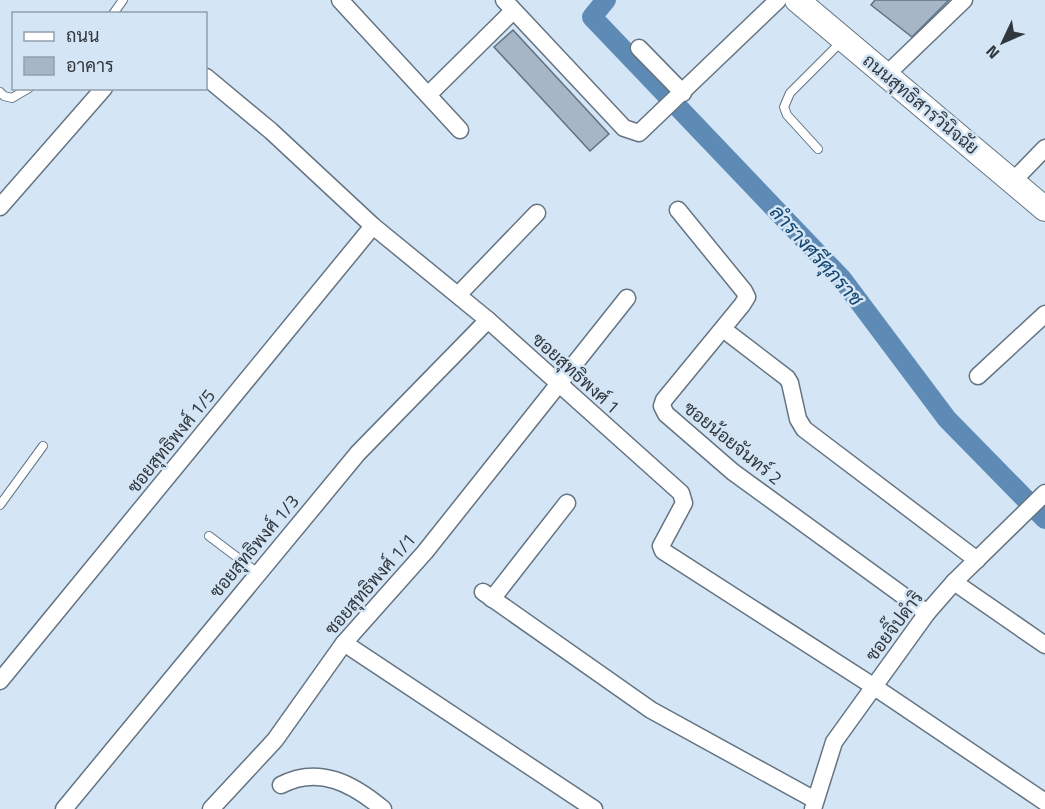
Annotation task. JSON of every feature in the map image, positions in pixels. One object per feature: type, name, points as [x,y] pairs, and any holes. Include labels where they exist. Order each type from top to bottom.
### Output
[{"type":"main road","name":"ถนนสุทธิสารวินิจฉัย","points":[[797,0],[1045,209]]},
{"type":"street","points":[[340,0],[460,130]]},
{"type":"street","points":[[428,95],[509,5],[624,128],[639,133],[778,0]]},
{"type":"street","points":[[886,75],[964,0]]},
{"type":"street","points":[[639,48],[681,94]]},
{"type":"street","name":"ซอยสุทธิพงศ์ 1","points":[[207,78],[271,131],[373,226],[488,320],[681,493],[684,503],[661,546],[663,551],[873,686]]},
{"type":"street","points":[[0,207],[102,90]]},
{"type":"street","points":[[1013,181],[1045,148]]},
{"type":"street","name":"ซอยน้อยจันทร์ 2","points":[[678,210],[747,297],[664,400],[662,406],[666,414],[733,472],[927,613]]},
{"type":"street","points":[[458,296],[537,213]]},
{"type":"street","name":"ซอยสุทธิพงศ์ 1/5","points":[[0,681],[373,226]]},
{"type":"street","name":"ซอยสุทธิพงศ์ 1/1","points":[[211,809],[275,740],[344,643],[425,552],[627,298]]},
{"type":"street","points":[[978,376],[1045,314]]},
{"type":"street","name":"ซอยสุทธิพงศ์ 1/3","points":[[64,809],[358,453],[488,320]]},
{"type":"street","points":[[723,329],[787,378],[792,388],[798,419],[804,429],[977,560]]},
{"type":"street","name":"ซอยจิ๊ปดำริ","points":[[814,805],[834,742],[927,613],[954,582],[1045,493]]},
{"type":"street","points":[[567,503],[488,596],[651,710],[814,805]]},
{"type":"street","points":[[954,582],[1045,645]]},
{"type":"street","points":[[344,643],[594,809]]},
{"type":"street","points":[[873,686],[1045,802]]},
{"type":"street","points":[[281,785],[309,775],[333,779],[361,792],[383,809]]},
{"type":"lane","points":[[818,149],[787,115],[784,107],[790,93],[844,39]]},
{"type":"lane","points":[[0,92],[12,98],[26,90]]},
{"type":"lane","points":[[0,505],[43,446]]},
{"type":"lane","points":[[209,536],[258,573]]},
{"type":"building","points":[[875,0],[949,0],[912,37],[871,5]]},
{"type":"building","points":[[513,30],[609,134],[590,151],[494,47]]},
{"type":"waterway","name":"ลำรางศรีศุภราช","points":[[606,0],[592,17],[842,279],[947,419],[1045,519]]}]
